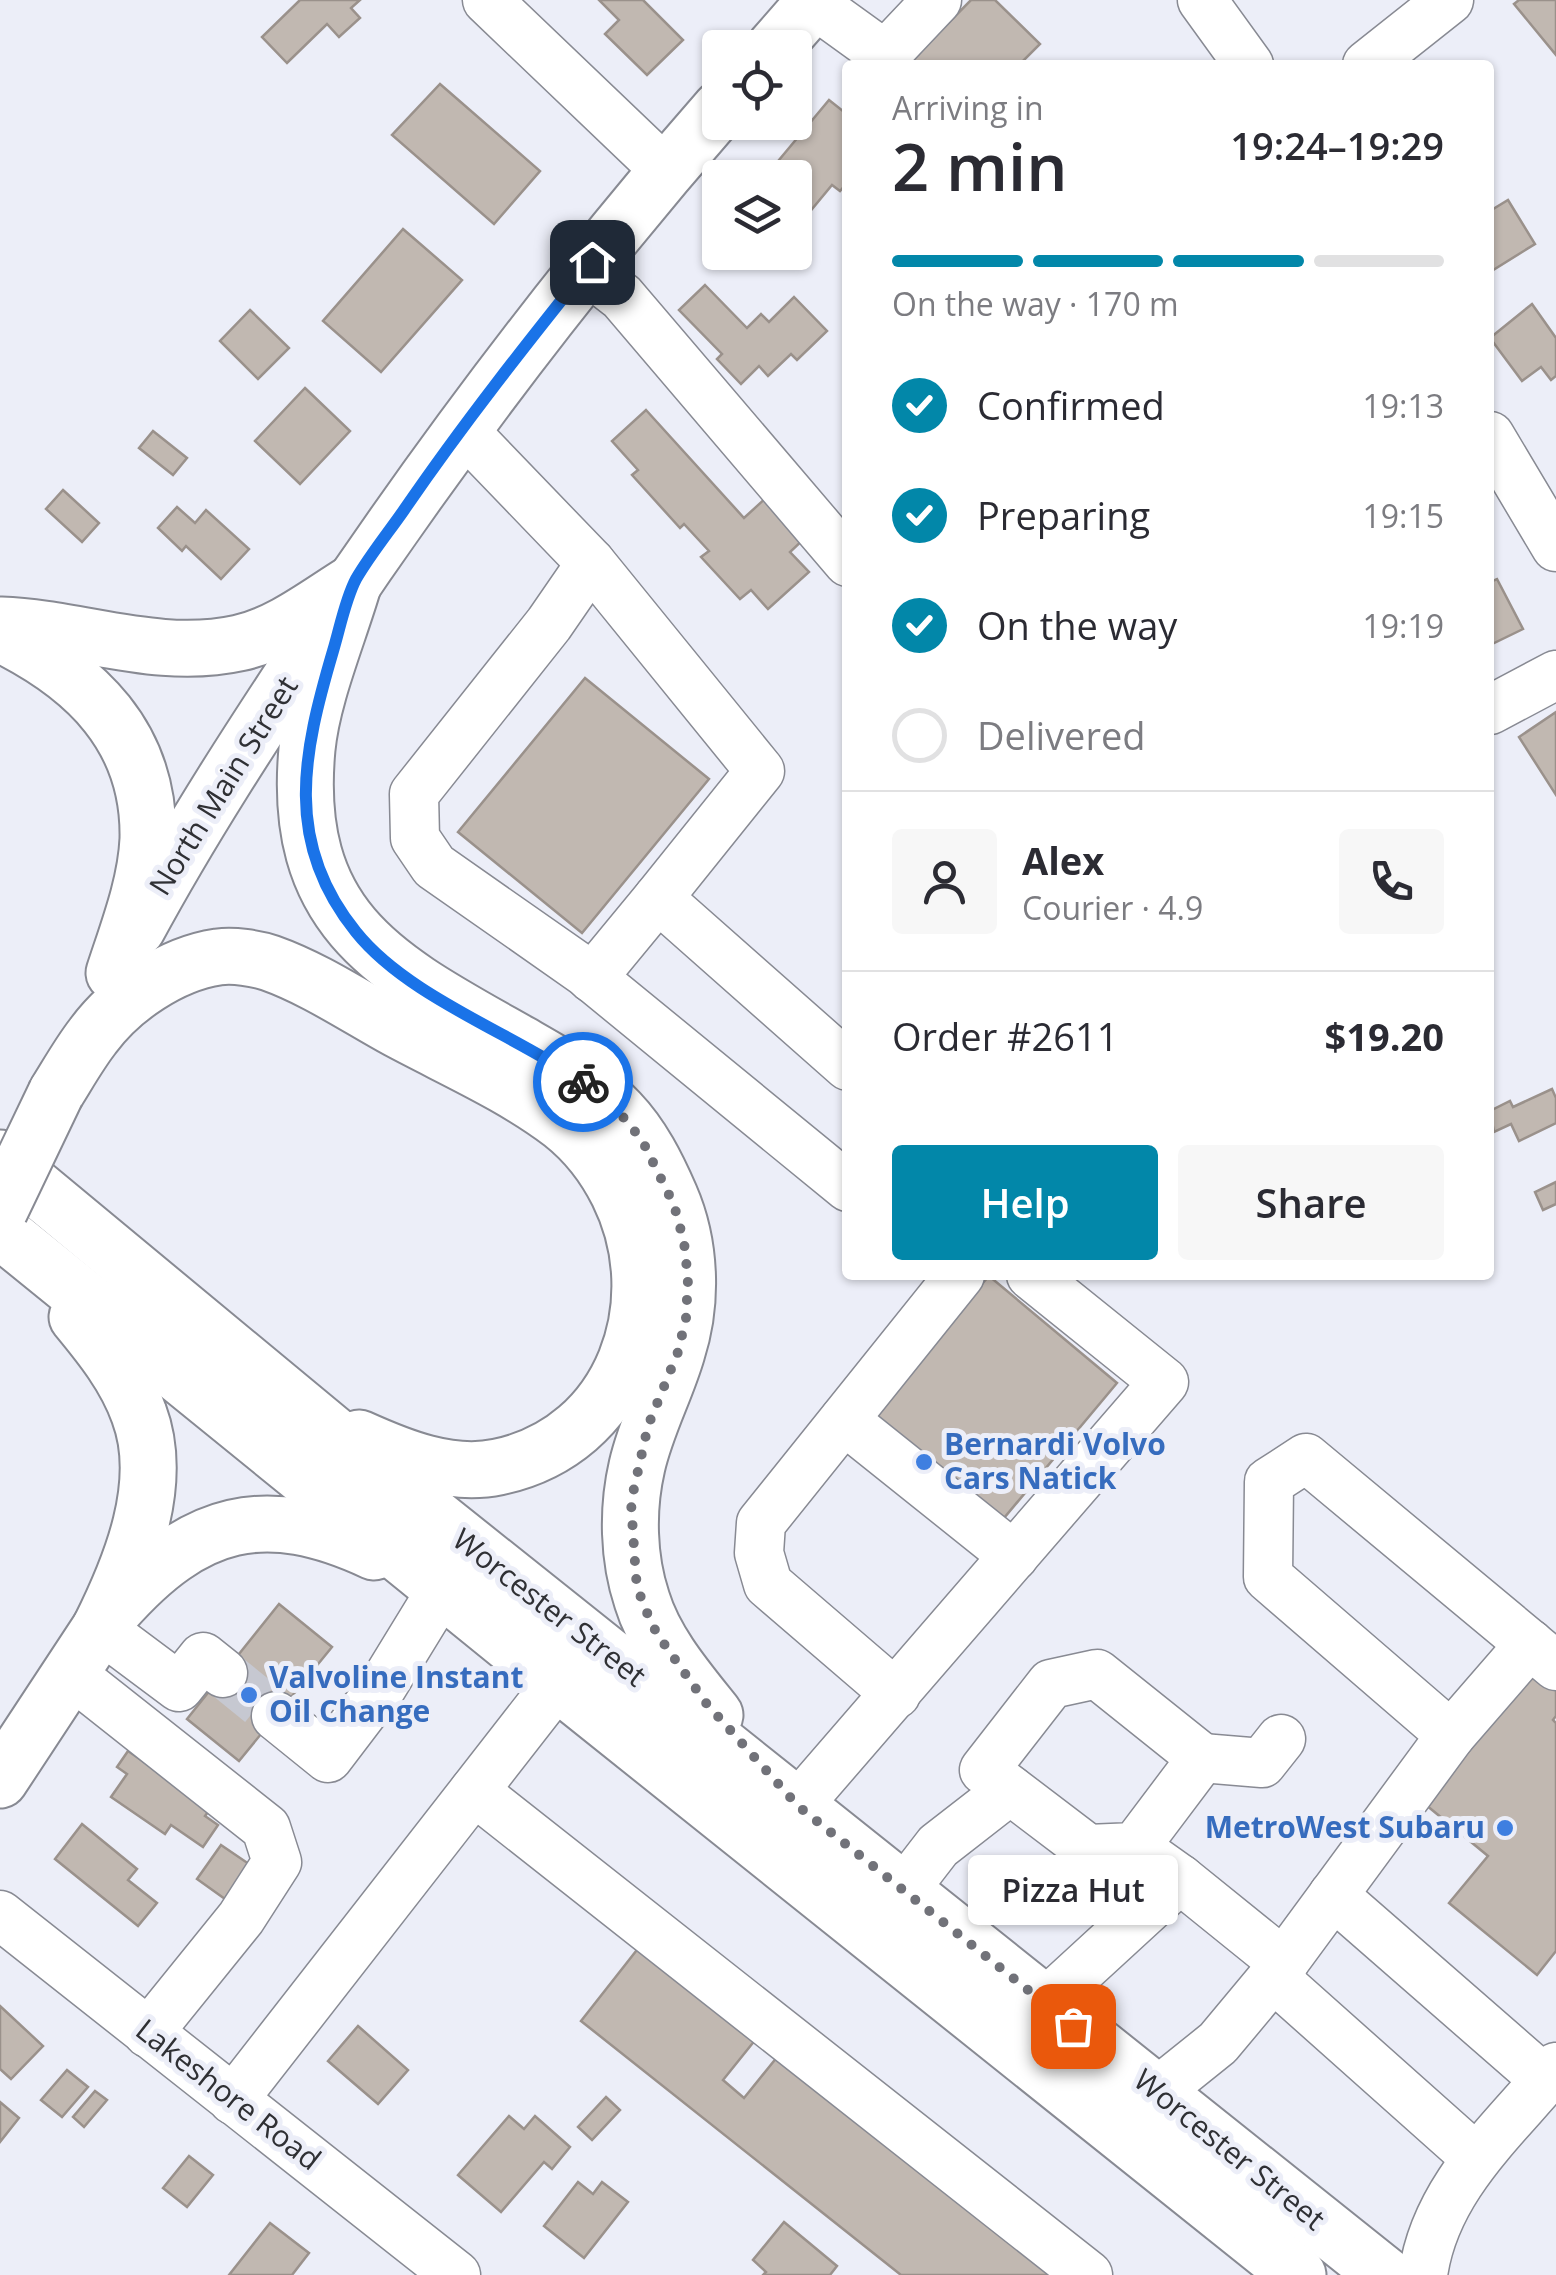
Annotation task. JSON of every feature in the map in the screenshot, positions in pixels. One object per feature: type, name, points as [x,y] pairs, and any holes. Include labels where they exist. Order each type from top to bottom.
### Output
[{"type":"main road","points":[[790,30],[814,2]]},
{"type":"main road","name":"North Main Street","points":[[2,1225],[56,1093],[114,972],[226,776],[354,582],[508,364],[702,129]]},
{"type":"main road","points":[[0,625],[36,626],[155,648],[240,643],[278,629],[354,582]]},
{"type":"main road","points":[[354,582],[308,746],[306,819],[314,855],[340,910],[378,954],[426,990],[590,1087],[618,1111],[642,1140],[660,1172],[679,1223],[688,1279],[686,1318],[678,1352],[637,1466],[631,1502],[636,1578],[657,1634],[678,1666],[734,1738],[798,1806]]},
{"type":"main road","points":[[0,634],[42,658],[101,704],[124,735],[137,767],[146,803],[148,840],[140,888],[114,972]]},
{"type":"main road","points":[[56,1093],[94,1034],[125,1003],[191,963],[221,956],[245,958],[292,972],[531,1102],[586,1143],[604,1166],[630,1220],[638,1250],[642,1279],[640,1311],[623,1368],[609,1394],[591,1417],[568,1436],[543,1451],[497,1467],[432,1465],[360,1438],[267,1380]]},
{"type":"main road","name":"Worcester Street","points":[[0,1158],[267,1380],[1385,2275]]},
{"type":"main road","points":[[2,1225],[112,1362],[144,1430],[146,1498],[132,1550],[100,1628]]},
{"type":"main road","name":"Worcester Street","points":[[2,1225],[558,1683],[1298,2275]]},
{"type":"main road","points":[[0,1780],[100,1628],[134,1589],[170,1559],[213,1534],[249,1524],[288,1523],[337,1536],[442,1589]]},
{"type":"street","points":[[487,0],[666,170]]},
{"type":"street","points":[[814,2],[884,55],[937,0]]},
{"type":"street","points":[[1202,0],[1245,60]]},
{"type":"street","points":[[1373,60],[1449,0]]},
{"type":"street","points":[[586,269],[622,298],[842,555]]},
{"type":"street","points":[[462,429],[591,563],[760,771],[658,898],[588,974]]},
{"type":"street","points":[[1494,443],[1556,548]]},
{"type":"street","points":[[591,563],[414,794],[416,838],[434,866],[588,974],[842,1182]]},
{"type":"street","points":[[1494,708],[1556,674]]},
{"type":"street","points":[[658,898],[842,1061]]},
{"type":"street","points":[[896,1694],[768,1584],[760,1553],[760,1523],[956,1280]]},
{"type":"street","points":[[798,1806],[1164,1382],[1037,1280]]},
{"type":"street","points":[[844,1420],[1014,1556]]},
{"type":"street","points":[[1157,2092],[1218,2043],[1279,1970],[1452,1735],[1543,1655],[1306,1458],[1268,1482],[1268,1577],[1452,1735]]},
{"type":"street","points":[[276,1716],[328,1758],[382,1687],[442,1589]]},
{"type":"street","points":[[100,1628],[179,1687],[203,1657],[223,1673]]},
{"type":"street","points":[[70,1673],[266,1828],[277,1862],[241,1918],[148,2033]]},
{"type":"street","points":[[1282,1740],[1262,1763],[1202,1758],[1097,1674],[1052,1684],[984,1770],[1088,1849],[1135,1848],[1180,1879],[1475,2157]]},
{"type":"street","points":[[234,2100],[558,1683]]},
{"type":"street","points":[[1135,1848],[1202,1758]]},
{"type":"street","points":[[904,1890],[938,1846],[1010,1790]]},
{"type":"street","points":[[474,1791],[1088,2275]]},
{"type":"street","points":[[1045,2003],[1180,1879]]},
{"type":"street","points":[[1334,1895],[1551,2074],[1475,2157],[1431,2238],[1422,2275]]},
{"type":"street","name":"Lakeshore Road","points":[[0,1915],[456,2275]]},
{"type":"building","points":[[300,0],[360,0],[351,8],[360,18],[339,37],[327,24],[287,63],[262,37]]},
{"type":"building","points":[[599,0],[643,0],[683,40],[647,75],[605,34],[619,20]]},
{"type":"building","points":[[971,0],[995,0],[1040,44],[1024,60],[912,60]]},
{"type":"building","points":[[1519,0],[1556,0],[1556,55],[1514,4]]},
{"type":"building","points":[[440,84],[540,171],[494,224],[392,135]]},
{"type":"building","points":[[829,100],[842,110],[842,189],[832,185],[812,209],[812,160],[779,160],[796,140],[812,140],[812,120]]},
{"type":"building","points":[[1508,200],[1535,244],[1494,270],[1494,209]]},
{"type":"building","points":[[403,229],[462,280],[381,372],[323,321]]},
{"type":"building","points":[[705,285],[747,328],[761,314],[769,322],[794,297],[827,331],[797,360],[791,354],[768,376],[759,366],[741,384],[717,359],[722,354],[679,310]]},
{"type":"building","points":[[1532,304],[1556,338],[1556,376],[1551,380],[1541,367],[1522,381],[1494,343],[1494,335]]},
{"type":"building","points":[[250,310],[289,348],[258,379],[220,341]]},
{"type":"building","points":[[305,388],[350,431],[300,484],[255,441]]},
{"type":"building","points":[[646,410],[744,518],[769,495],[806,537],[790,552],[809,572],[768,609],[751,590],[740,599],[701,557],[709,551],[684,524],[680,528],[632,475],[638,470],[612,441]]},
{"type":"building","points":[[153,431],[187,458],[173,475],[139,448]]},
{"type":"building","points":[[63,490],[99,523],[82,542],[46,509]]},
{"type":"building","points":[[177,507],[195,523],[206,510],[249,549],[221,579],[186,546],[182,551],[158,528]]},
{"type":"building","points":[[1497,579],[1523,629],[1494,643]]},
{"type":"building","points":[[585,678],[709,779],[582,933],[458,832]]},
{"type":"building","points":[[1556,712],[1556,795],[1519,737]]},
{"type":"building","points":[[1552,1089],[1556,1123],[1519,1141],[1511,1124],[1494,1132],[1494,1109],[1510,1101],[1513,1107]]},
{"type":"building","points":[[1556,1182],[1556,1204],[1543,1210],[1535,1192]]},
{"type":"building","points":[[985,1280],[994,1280],[1117,1383],[999,1524],[858,1425]]},
{"type":"building","name":"Valvoline Instant Oil Change","points":[[279,1604],[332,1647],[239,1761],[187,1719]]},
{"type":"building","name":"MetroWest Subaru","points":[[1530,1666],[1556,1687],[1556,1951],[1537,1975],[1449,1903],[1488,1856],[1420,1800]]},
{"type":"building","points":[[128,1751],[211,1808],[205,1816],[218,1825],[203,1847],[171,1825],[165,1834],[111,1797],[127,1774],[117,1767]]},
{"type":"building","points":[[82,1824],[137,1869],[128,1880],[157,1903],[138,1926],[55,1859]]},
{"type":"building","points":[[221,1845],[249,1864],[225,1899],[197,1879]]},
{"type":"building","points":[[640,1946],[756,2039],[723,2080],[744,2098],[778,2056],[1050,2275],[901,2275],[581,2021]]},
{"type":"building","points":[[0,2006],[43,2046],[11,2079],[0,2069]]},
{"type":"building","points":[[358,2026],[408,2070],[378,2104],[328,2061]]},
{"type":"building","points":[[67,2070],[88,2087],[62,2117],[41,2100]]},
{"type":"building","points":[[95,2091],[107,2100],[84,2127],[73,2117]]},
{"type":"building","points":[[606,2097],[620,2110],[592,2140],[578,2127]]},
{"type":"building","points":[[0,2102],[19,2118],[0,2142]]},
{"type":"building","points":[[509,2116],[524,2129],[535,2116],[570,2147],[552,2169],[544,2162],[501,2212],[458,2175]]},
{"type":"building","points":[[189,2156],[213,2175],[187,2207],[163,2188]]},
{"type":"building","points":[[578,2182],[593,2194],[602,2182],[628,2202],[584,2258],[544,2226]]},
{"type":"building","points":[[784,2222],[837,2266],[830,2275],[763,2275],[766,2272],[753,2260]]},
{"type":"building","points":[[270,2223],[309,2253],[292,2275],[229,2275]]},
{"type":"tunnel","points":[[223,1673],[276,1716]]},
{"type":"way so far","points":[[583,1082],[618,1111],[642,1140],[674,1205],[684,1242],[688,1279],[686,1318],[678,1352],[648,1426],[631,1502],[636,1578],[657,1634],[734,1738],[798,1806],[1073,2026]]},
{"type":"place","name":"Bernardi Volvo Cars Natick","points":[[924,1462]]},
{"type":"place","name":"Valvoline Instant Oil Change","points":[[249,1695]]},
{"type":"place","name":"MetroWest Subaru","points":[[1505,1828]]},
{"type":"place","name":"Pizza Hut","points":[[1073,2026]]},
{"type":"route","points":[[583,1082],[400,973],[357,934],[340,910],[314,855],[305,791],[316,707],[354,582],[508,364],[592,262]]}]
